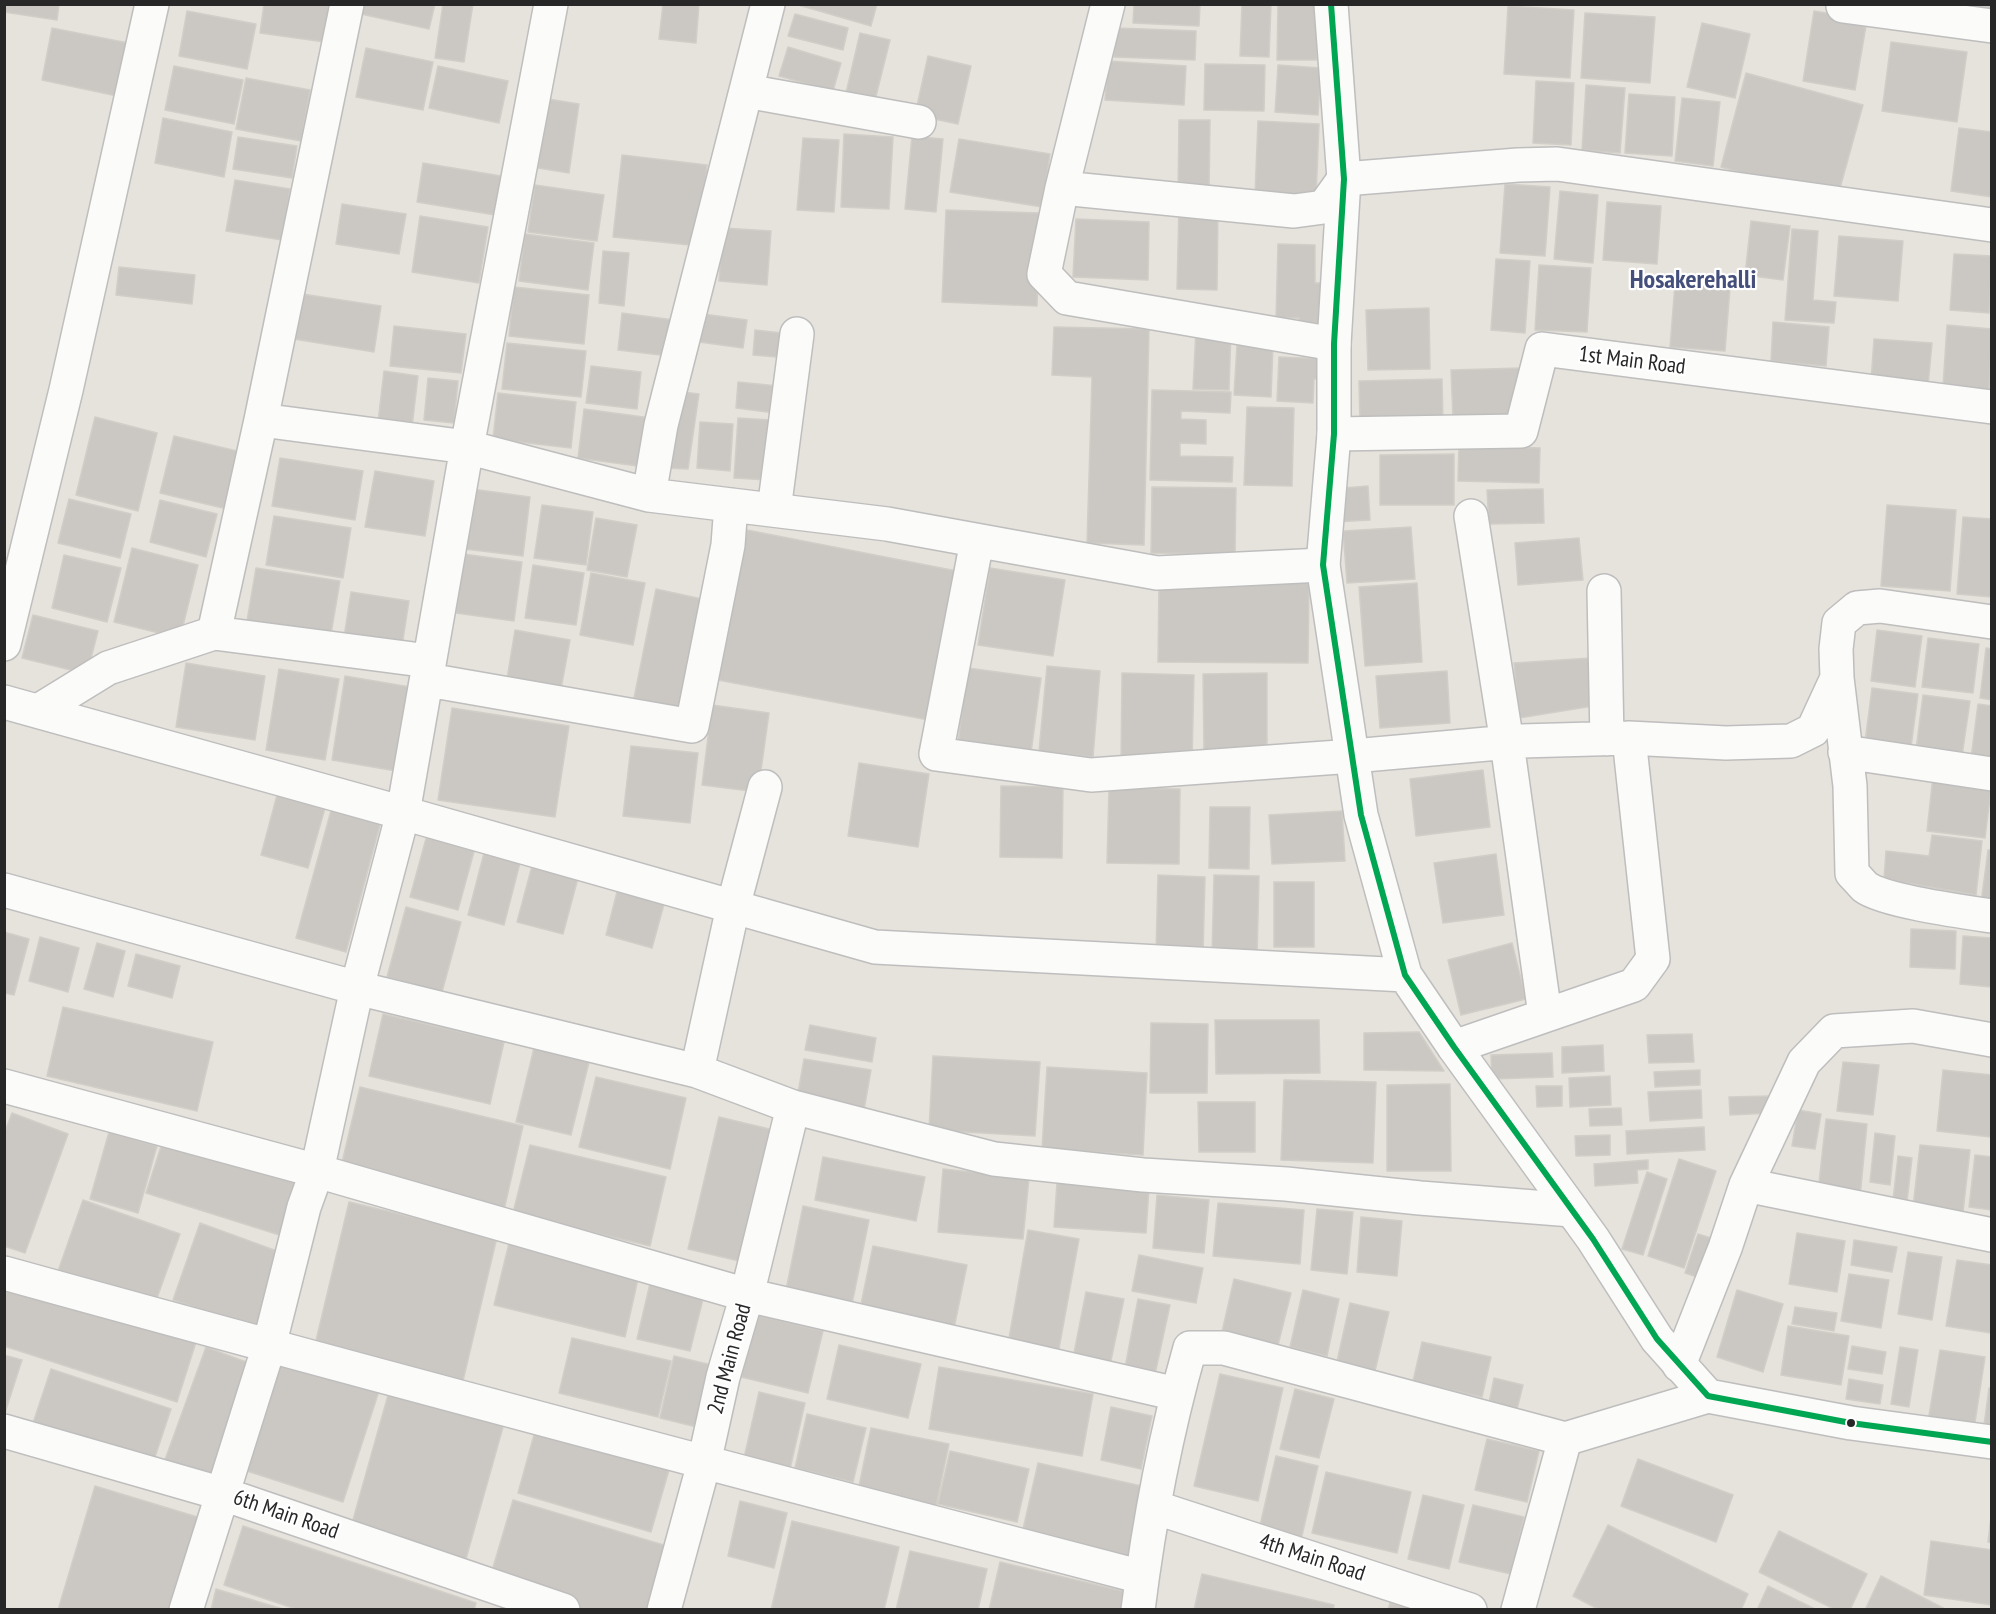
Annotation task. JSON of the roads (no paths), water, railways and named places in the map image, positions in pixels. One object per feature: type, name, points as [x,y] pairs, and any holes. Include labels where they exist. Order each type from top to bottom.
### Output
[{"type":"street","points":[[4,644],[69,379],[152,4]]},
{"type":"street","points":[[214,633],[261,420],[347,4]]},
{"type":"street","points":[[186,1610],[269,1346],[304,1207],[317,1171],[357,988],[404,813],[467,447],[551,4]]},
{"type":"street","points":[[649,495],[661,425],[768,4]]},
{"type":"street","points":[[1108,4],[1062,188],[1044,274],[1067,298],[1334,344]]},
{"type":"street","points":[[1331,4],[1344,179],[1334,344],[1334,434],[1323,565],[1361,815],[1406,975],[1454,1047],[1572,1210],[1657,1339],[1708,1396]]},
{"type":"street","points":[[1843,6],[1992,26]]},
{"type":"street","points":[[746,91],[919,122]]},
{"type":"street","points":[[1062,188],[1294,211],[1324,207],[1344,179],[1557,164],[1992,225]]},
{"type":"street","points":[[774,510],[797,334]]},
{"type":"street","name":"1st Main Road","points":[[1334,434],[1521,431],[1542,349],[1992,407]]},
{"type":"street","points":[[261,420],[467,447],[649,495],[887,524],[1157,573],[1323,565]]},
{"type":"street","points":[[38,711],[108,668],[214,633],[428,670],[692,726],[728,545],[731,505]]},
{"type":"street","points":[[1471,516],[1507,742],[1545,1015]]},
{"type":"street","points":[[977,541],[936,754],[1091,775],[1507,742],[1618,738],[1726,743],[1791,741],[1813,730],[1837,678]]},
{"type":"street","points":[[1454,1047],[1634,985],[1653,959],[1618,738],[1604,591]]},
{"type":"street","points":[[1992,622],[1880,606],[1857,608],[1839,623],[1836,649],[1837,678],[1850,786],[1852,873],[1866,888],[1886,895],[1992,916]]},
{"type":"street","points":[[4,702],[875,947],[1406,975]]},
{"type":"street","points":[[1845,752],[1992,774]]},
{"type":"street","points":[[697,1071],[733,907],[765,787]]},
{"type":"street","points":[[4,890],[357,988],[697,1071],[793,1107],[994,1159],[1143,1175],[1286,1184],[1420,1198],[1572,1210]]},
{"type":"street","points":[[1679,1365],[1725,1248],[1746,1185],[1804,1062],[1834,1030],[1913,1026],[1992,1040]]},
{"type":"street","points":[[4,1086],[317,1171],[747,1294],[1177,1394]]},
{"type":"street","name":"2nd Main Road","points":[[664,1610],[704,1463],[723,1377],[747,1294],[793,1107]]},
{"type":"street","points":[[1746,1185],[1992,1235]]},
{"type":"street","points":[[4,1273],[704,1463],[1142,1577]]},
{"type":"street","points":[[1138,1610],[1154,1507],[1177,1394],[1190,1348],[1224,1348],[1565,1439],[1708,1396],[1851,1423],[1992,1442]]},
{"type":"street","name":"6th Main Road","points":[[4,1431],[223,1494],[563,1610]]},
{"type":"street","points":[[1518,1610],[1565,1439]]},
{"type":"street","name":"4th Main Road","points":[[1154,1507],[1470,1610]]},
{"type":"district","name":"Hosakerehalli","points":[[1693,281]]}]
